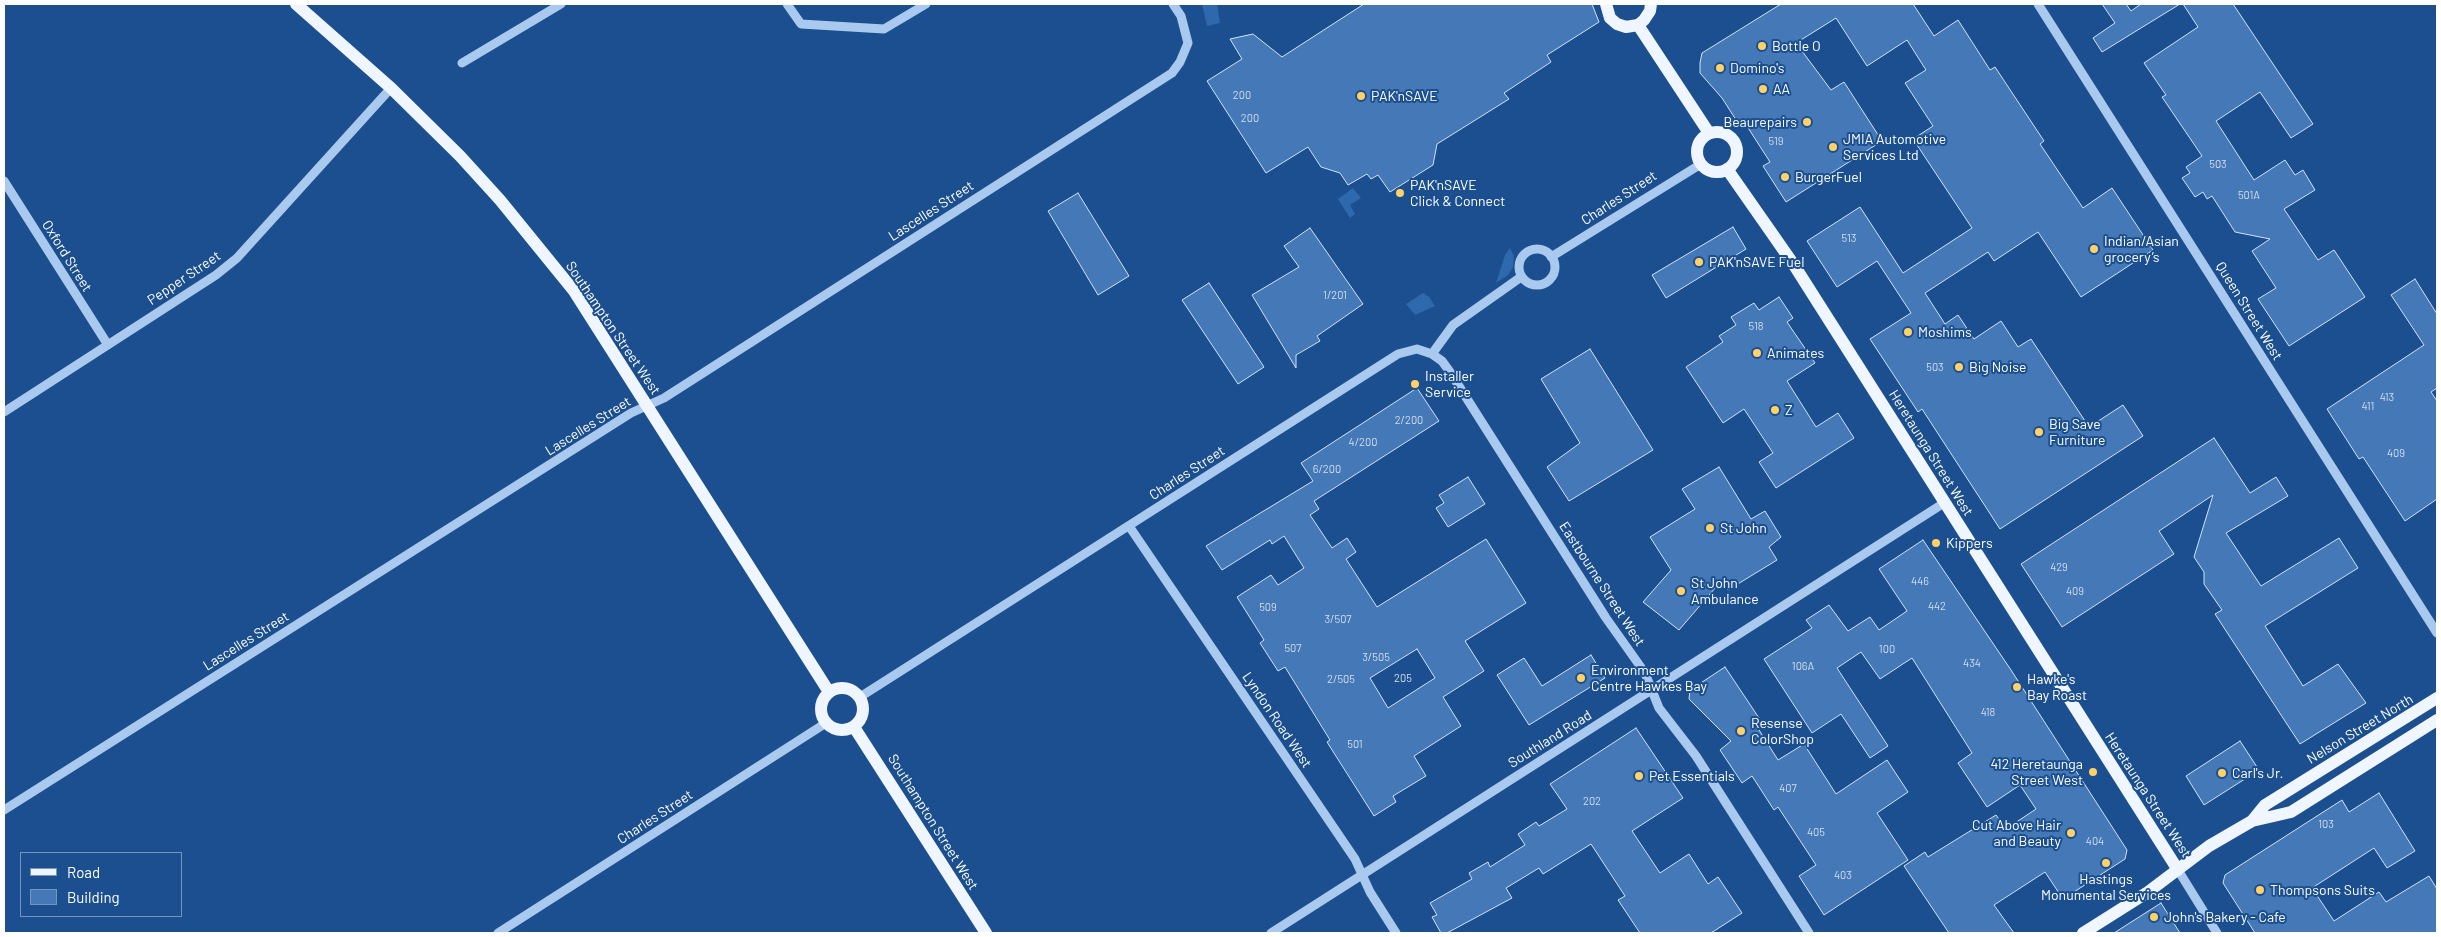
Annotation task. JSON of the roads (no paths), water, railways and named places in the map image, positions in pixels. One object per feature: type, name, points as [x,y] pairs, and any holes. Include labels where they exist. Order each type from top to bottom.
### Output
[{"type":"main road","name":"Southampton Street West","points":[[296,4],[391,88],[460,156],[574,290],[829,692]]},
{"type":"main road","points":[[1606,4],[1610,18],[1617,24],[1626,27],[1638,25],[1648,16],[1651,4]]},
{"type":"main road","points":[[1638,25],[1709,133]]},
{"type":"main road","points":[[1723,132],[1734,140],[1738,152],[1736,158],[1727,169],[1716,172],[1708,170],[1701,164],[1697,147],[1700,141],[1709,133],[1723,132]]},
{"type":"main road","name":"Heretaunga Street West","points":[[1727,169],[1794,266],[2178,870]]},
{"type":"main road","points":[[842,688],[849,689],[860,697],[864,710],[859,722],[854,727],[841,730],[826,723],[820,708],[829,692],[842,688]]},
{"type":"main road","name":"Nelson Street North","points":[[2252,821],[2265,805],[2437,698]]},
{"type":"main road","name":"Nelson Street North","points":[[2083,933],[2178,870],[2209,846],[2252,821],[2291,812],[2437,720]]},
{"type":"main road","name":"Southampton Street West","points":[[854,727],[986,933]]},
{"type":"street","points":[[462,63],[561,4]]},
{"type":"street","points":[[787,4],[801,24],[884,29],[926,4]]},
{"type":"street","name":"Lascelles Street","points":[[4,810],[631,413],[664,398],[1172,72],[1180,62],[1188,43],[1180,16],[1173,4]]},
{"type":"street","name":"Queen Street West","points":[[2038,4],[2437,633]]},
{"type":"street","name":"Pepper Street","points":[[4,412],[216,275],[237,258],[391,88]]},
{"type":"street","name":"Charles Street","points":[[1551,256],[1701,164]]},
{"type":"street","name":"Oxford Street","points":[[4,181],[108,345]]},
{"type":"street","points":[[1543,250],[1551,256],[1554,272],[1546,282],[1535,284],[1521,277],[1519,263],[1527,252],[1543,250]]},
{"type":"street","points":[[1432,354],[1453,325],[1521,277]]},
{"type":"street","name":"Charles Street","points":[[860,697],[1398,354],[1417,349],[1432,354]]},
{"type":"street","name":"Eastbourne Street West","points":[[1432,354],[1442,361],[1450,372],[1606,618],[1645,673],[1659,708],[1696,756],[1809,933]]},
{"type":"street","name":"Southland Road","points":[[1271,933],[1944,503]]},
{"type":"street","name":"Lyndon Road West","points":[[1129,526],[1355,859],[1370,892],[1396,933]]},
{"type":"street","name":"Charles Street","points":[[498,933],[826,723]]},
{"type":"street","name":"Heretaunga Street West","points":[[2178,870],[2217,933]]},
{"type":"place","name":"Bottle O","points":[[1762,46]]},
{"type":"place","name":"Domino's","points":[[1720,68]]},
{"type":"place","name":"AA","points":[[1763,89]]},
{"type":"place","name":"PAK'nSAVE","points":[[1361,96]]},
{"type":"place","name":"Beaurepairs","points":[[1807,122]]},
{"type":"place","name":"JMIA Automotive Services Ltd","points":[[1833,147]]},
{"type":"place","name":"BurgerFuel","points":[[1785,177]]},
{"type":"place","name":"PAK'nSAVE Click & Connect","points":[[1400,193]]},
{"type":"place","name":"Indian/Asian grocery’s","points":[[2094,249]]},
{"type":"place","name":"PAK'nSAVE Fuel","points":[[1699,262]]},
{"type":"place","name":"Moshims","points":[[1908,332]]},
{"type":"place","name":"Animates","points":[[1757,353]]},
{"type":"place","name":"Big Noise","points":[[1959,367]]},
{"type":"place","name":"Installer Service","points":[[1415,384]]},
{"type":"place","name":"Z","points":[[1775,410]]},
{"type":"place","name":"Big Save Furniture","points":[[2039,432]]},
{"type":"place","name":"St John","points":[[1710,528]]},
{"type":"place","name":"Kippers","points":[[1936,543]]},
{"type":"place","name":"St John Ambulance","points":[[1681,591]]},
{"type":"place","name":"Environment Centre Hawkes Bay","points":[[1581,678]]},
{"type":"place","name":"Hawke's Bay Roast","points":[[2017,687]]},
{"type":"place","name":"Resense ColorShop","points":[[1741,731]]},
{"type":"place","name":"412 Heretaunga Street West","points":[[2093,772]]},
{"type":"place","name":"Carl's Jr.","points":[[2222,773]]},
{"type":"place","name":"Pet Essentials","points":[[1639,776]]},
{"type":"place","name":"Cut Above Hair and Beauty","points":[[2071,833]]},
{"type":"place","name":"Hastings Monumental Services","points":[[2106,863]]},
{"type":"place","name":"Thompsons Suits","points":[[2260,890]]},
{"type":"place","name":"John's Bakery - Cafe","points":[[2154,917]]}]
